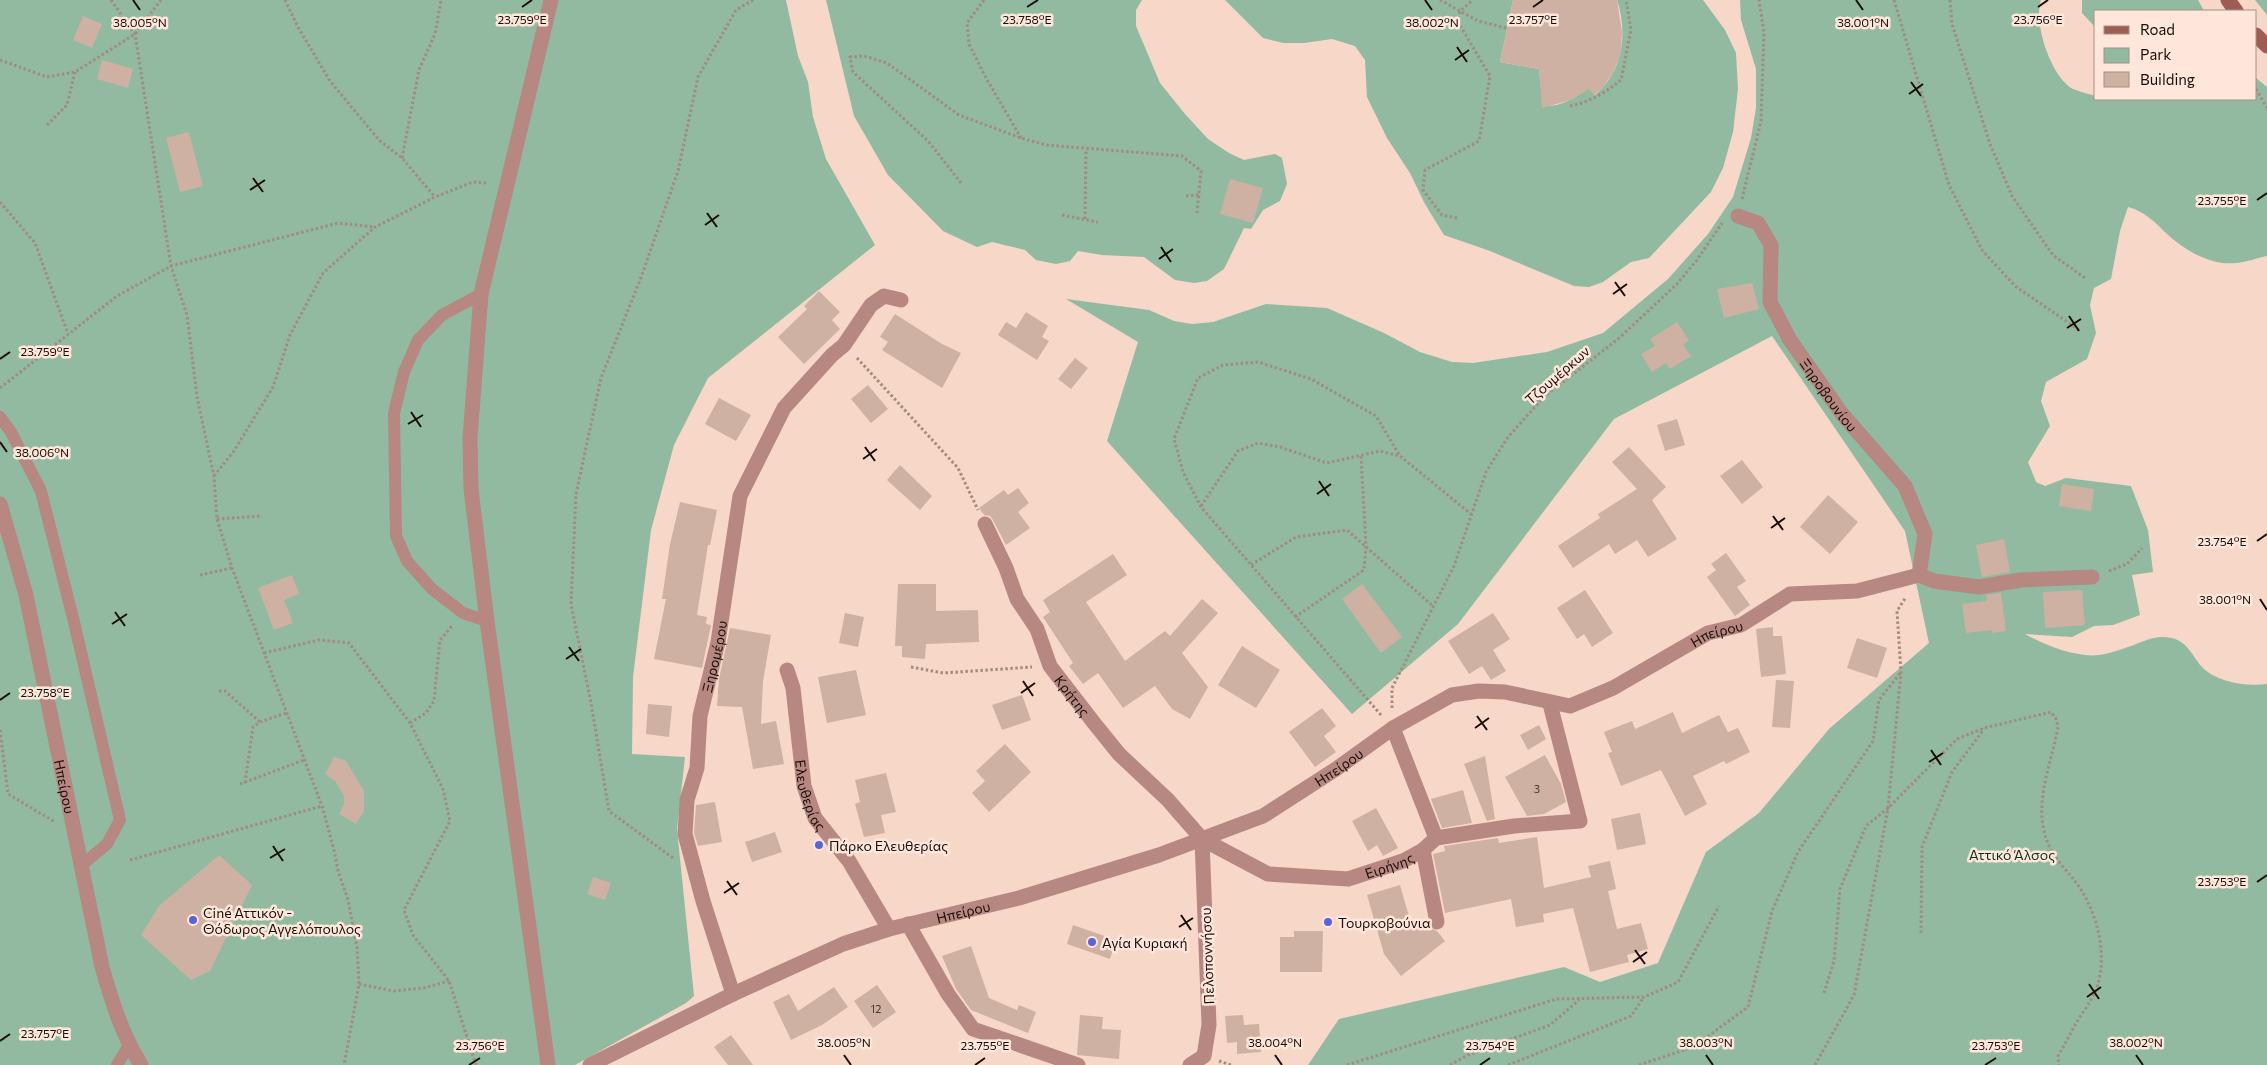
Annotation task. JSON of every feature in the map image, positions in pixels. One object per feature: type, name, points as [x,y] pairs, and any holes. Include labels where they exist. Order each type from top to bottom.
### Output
[{"type":"street","points":[[548,1065],[487,621],[471,489],[470,438],[481,294],[551,0]]},
{"type":"street","points":[[2257,36],[2267,46]]},
{"type":"street","name":"Ξηροβουνίου","points":[[1738,216],[1758,223],[1771,245],[1770,302],[1790,340],[1842,414],[1905,486],[1925,534],[1919,575]]},
{"type":"street","name":"Ξηρομέρου","points":[[733,994],[684,834],[687,800],[697,768],[700,716],[718,642],[740,496],[784,408],[832,355],[844,345],[871,305],[884,296],[901,300]]},
{"type":"street","name":"Ηπείρου","points":[[0,504],[26,594],[102,967],[115,1012],[129,1046],[141,1065]]},
{"type":"street","name":"Κρήτης","points":[[985,524],[1006,568],[1017,600],[1037,629],[1050,666],[1119,754],[1168,800],[1202,839]]},
{"type":"street","points":[[1919,575],[1934,581],[1979,587],[2022,580],[2092,577]]},
{"type":"street","name":"Ηπείρου","points":[[590,1065],[733,994],[843,944],[908,924],[1019,898],[1159,855],[1263,816],[1336,769],[1393,728],[1452,695],[1479,691],[1505,692],[1550,704],[1570,706],[1613,688],[1708,633],[1742,625],[1790,594],[1857,591],[1919,575]]},
{"type":"street","name":"Ελευθερίας","points":[[787,670],[793,688],[804,786],[814,818],[849,861],[889,929]]},
{"type":"street","points":[[1393,728],[1436,838],[1514,826],[1580,821],[1550,704]]},
{"type":"street","name":"Ειρήνης","points":[[1202,839],[1268,874],[1348,879],[1403,861],[1423,850],[1436,838]]},
{"type":"street","name":"Πελοποννήσου","points":[[1190,1065],[1204,1056],[1209,1025],[1202,839]]},
{"type":"street","points":[[1423,850],[1437,922]]},
{"type":"street","points":[[908,924],[948,994],[973,1029],[1078,1065]]},
{"type":"lane","points":[[481,294],[442,315],[418,340],[404,372],[394,413],[396,536],[407,561],[432,589],[463,613],[487,621]]},
{"type":"lane","points":[[0,418],[11,432],[41,490],[120,820],[107,844],[82,865]]},
{"type":"lane","points":[[116,1065],[129,1046]]},
{"type":"path","points":[[111,0],[135,34],[171,266],[187,315],[197,397],[214,476],[217,519],[232,568],[322,806],[354,928],[358,947],[359,984],[344,1065]]},
{"type":"path","points":[[0,60],[47,77],[75,72],[135,34],[161,0]]},
{"type":"path","points":[[285,0],[299,29],[330,81],[379,140],[402,158],[435,197]]},
{"type":"path","points":[[402,158],[419,70],[435,34],[441,0]]},
{"type":"path","points":[[696,875],[609,811],[592,703],[571,604],[576,494],[601,378],[642,275],[678,171],[698,77],[736,10],[753,0]]},
{"type":"path","points":[[984,0],[968,23],[970,44],[986,78],[1021,138]]},
{"type":"path","points":[[1440,0],[1478,21],[1506,28]]},
{"type":"path","points":[[1457,218],[1442,215],[1423,190],[1425,170],[1479,141],[1490,76],[1458,22],[1460,11],[1473,0]]},
{"type":"path","points":[[1570,106],[1584,103],[1596,97],[1621,80],[1631,30],[1626,0]]},
{"type":"path","points":[[1738,216],[1761,121],[1764,33],[1759,0]]},
{"type":"path","points":[[1894,0],[1949,185],[1982,250],[2015,286],[2079,330]]},
{"type":"path","points":[[1950,0],[1952,24],[1990,144],[2012,196],[2053,256],[2085,278]]},
{"type":"path","points":[[961,183],[929,142],[853,72],[850,57],[864,56],[887,63],[959,115],[1021,138],[1046,145],[1182,156],[1201,171],[1197,213]]},
{"type":"path","points":[[47,125],[67,105],[75,72]]},
{"type":"path","points":[[2257,91],[2267,108]]},
{"type":"path","points":[[1085,220],[1086,148]]},
{"type":"path","points":[[214,476],[234,451],[273,387],[290,335],[322,273],[375,227],[435,197],[473,182],[506,184]]},
{"type":"path","points":[[1186,196],[1199,195]]},
{"type":"path","points":[[0,202],[35,243],[68,334]]},
{"type":"path","points":[[1062,215],[1098,222]]},
{"type":"path","name":"Τζουμέρκων","points":[[1393,728],[1392,688],[1454,566],[1470,514],[1486,472],[1508,437],[1538,404],[1618,338],[1676,285],[1697,260],[1725,218],[1738,216]]},
{"type":"path","points":[[0,388],[117,296],[171,266],[338,223],[375,227]]},
{"type":"path","points":[[844,345],[914,418],[958,468],[985,524]]},
{"type":"path","points":[[1393,728],[1201,507],[1183,472],[1174,438],[1198,378],[1223,365],[1258,362],[1311,379],[1376,416],[1400,456],[1470,514]]},
{"type":"path","points":[[1201,507],[1238,451],[1258,443],[1280,447],[1327,463],[1380,451],[1400,456]]},
{"type":"path","points":[[1295,617],[1364,570],[1366,546],[1361,456]]},
{"type":"path","points":[[217,519],[262,516]]},
{"type":"path","points":[[1250,565],[1296,537],[1347,530],[1434,608]]},
{"type":"path","points":[[2092,577],[2126,564],[2142,548]]},
{"type":"path","points":[[200,575],[232,568]]},
{"type":"path","points":[[1815,1065],[1823,1054],[1854,995],[1888,808],[1901,672],[1897,611],[1919,575]]},
{"type":"path","points":[[410,723],[426,713],[434,701],[440,640],[463,613]]},
{"type":"path","points":[[264,653],[319,640],[349,643],[410,723],[443,789],[450,821],[404,910],[413,935],[449,981],[476,1065]]},
{"type":"path","points":[[911,666],[943,673],[1050,666]]},
{"type":"path","points":[[1639,1065],[1693,1047],[1748,1007],[1772,911],[1798,852],[1873,741],[1879,700],[1901,672]]},
{"type":"path","points":[[218,690],[225,692],[260,722]]},
{"type":"path","points":[[245,782],[253,727],[260,722],[286,712]]},
{"type":"path","points":[[1824,993],[1834,961],[1840,889],[1866,826],[1888,808],[1957,739],[1984,728],[2051,712],[2056,719],[2058,727],[2046,778],[2041,815],[2044,832],[2050,850],[2060,866],[2078,885],[2094,914],[2102,954],[2098,985],[2058,1056],[2059,1065]]},
{"type":"path","points":[[1921,933],[1922,847],[1952,772],[1984,728]]},
{"type":"path","points":[[0,730],[8,794],[74,833]]},
{"type":"path","points":[[240,784],[304,760]]},
{"type":"path","points":[[130,860],[322,806]]},
{"type":"path","points":[[1347,1065],[1556,999],[1579,1000],[1644,997],[1678,982],[1719,906]]},
{"type":"path","points":[[359,984],[394,992],[424,988],[449,981]]},
{"type":"path","points":[[1508,1065],[1631,1016],[1644,997]]},
{"type":"path","points":[[1450,1065],[1468,1056],[1550,1025],[1579,1000]]},
{"type":"green space","points":[[0,0],[786,0],[798,56],[808,82],[813,117],[826,159],[875,245],[708,378],[674,445],[651,530],[633,677],[632,754],[685,757],[677,829],[694,996],[686,1003],[575,1065],[0,1065]]},
{"type":"green space","points":[[826,0],[1142,0],[1136,10],[1136,26],[1160,83],[1208,139],[1229,153],[1244,160],[1275,154],[1282,158],[1287,184],[1280,201],[1263,210],[1251,229],[1244,228],[1224,269],[1207,281],[1194,283],[1175,280],[1144,257],[1102,255],[1078,251],[1070,261],[1056,264],[1036,260],[1025,250],[992,242],[977,247],[943,231],[888,175],[854,116]]},
{"type":"green space","points":[[1225,0],[1513,0],[1500,62],[1539,69],[1543,106],[1549,106],[1567,101],[1588,87],[1595,95],[1612,75],[1621,51],[1622,38],[1622,26],[1617,0],[1703,0],[1725,30],[1736,53],[1738,89],[1733,132],[1723,168],[1711,192],[1649,258],[1631,262],[1603,282],[1589,287],[1574,286],[1490,251],[1444,235],[1425,204],[1410,173],[1387,138],[1367,97],[1365,60],[1355,46],[1332,39],[1304,43],[1283,43],[1263,38]]},
{"type":"green space","name":"Αττικό Άλσος","points":[[1740,0],[2041,0],[2039,10],[2042,35],[2051,62],[2065,83],[2073,89],[2094,95],[2094,100],[2257,100],[2257,79],[2267,87],[2267,256],[2244,262],[2227,263],[2198,256],[2173,239],[2144,214],[2128,207],[2120,231],[2111,279],[2094,288],[2090,305],[2096,333],[2087,359],[2046,382],[2041,401],[2050,426],[2028,462],[2036,482],[2045,486],[2066,478],[2131,486],[2148,530],[2153,572],[2132,575],[2140,615],[2113,625],[2094,626],[2072,637],[2025,634],[2061,650],[2081,655],[2110,653],[2154,638],[2172,638],[2186,646],[2208,672],[2223,680],[2250,685],[2267,684],[2267,1065],[1308,1065],[1339,1019],[1564,967],[1600,982],[1658,963],[1706,852],[1759,813],[1829,729],[1929,643],[1905,531],[1772,336],[1614,419],[1458,624],[1352,714],[1107,441],[1138,342],[1066,299],[1149,310],[1174,321],[1192,324],[1213,322],[1266,304],[1327,308],[1384,333],[1420,352],[1452,362],[1473,363],[1547,352],[1603,333],[1668,279],[1708,234],[1733,197],[1751,138],[1756,108],[1756,69],[1741,20]]},
{"type":"green space","points":[[2082,0],[2198,0],[2203,10],[2094,10],[2094,26],[2082,13]]},
{"type":"green space","points":[[2255,0],[2267,0],[2267,15]]},
{"type":"building","points":[[1513,0],[1617,0],[1622,31],[1621,53],[1613,73],[1602,89],[1594,95],[1589,89],[1571,100],[1542,108],[1539,69],[1500,62]]},
{"type":"building","points":[[83,16],[102,24],[92,48],[73,40]]},
{"type":"building","points":[[102,60],[133,69],[128,88],[97,79]]},
{"type":"building","points":[[189,132],[203,186],[180,192],[166,138]]},
{"type":"building","points":[[1230,179],[1263,188],[1253,223],[1220,214]]},
{"type":"building","points":[[1752,283],[1759,309],[1724,318],[1717,289]]},
{"type":"building","points":[[819,291],[840,312],[832,320],[840,329],[804,364],[778,337],[807,309],[804,306]]},
{"type":"building","points":[[1026,312],[1048,326],[1042,337],[1049,341],[1037,360],[998,335],[1006,322],[1016,328]]},
{"type":"building","points":[[895,314],[942,344],[961,353],[942,388],[882,350],[888,342],[880,337]]},
{"type":"building","points":[[1677,322],[1689,340],[1683,345],[1691,356],[1670,369],[1666,363],[1652,372],[1641,354],[1655,346],[1650,339]]},
{"type":"building","points":[[1075,358],[1088,368],[1071,389],[1058,379]]},
{"type":"building","points":[[868,385],[888,409],[871,423],[851,399]]},
{"type":"building","points":[[719,398],[751,415],[736,441],[705,424]]},
{"type":"building","points":[[1677,419],[1685,445],[1665,451],[1657,425]]},
{"type":"building","points":[[1629,447],[1666,487],[1652,500],[1677,539],[1648,557],[1637,540],[1615,554],[1609,544],[1573,568],[1558,546],[1600,518],[1598,514],[1637,489],[1612,462]]},
{"type":"building","points":[[1742,460],[1763,487],[1742,504],[1720,476]]},
{"type":"building","points":[[900,465],[932,496],[920,510],[887,480]]},
{"type":"building","points":[[2062,484],[2094,489],[2091,511],[2059,506]]},
{"type":"building","points":[[1018,488],[1029,503],[1018,512],[1030,528],[1006,545],[993,520],[990,516],[984,515],[979,508],[1004,490],[1008,495]]},
{"type":"building","points":[[1828,495],[1858,522],[1830,554],[1800,527]]},
{"type":"building","points":[[680,502],[717,510],[710,545],[708,545],[697,615],[707,617],[706,624],[711,625],[702,668],[654,659],[666,599],[662,599],[670,544]]},
{"type":"building","points":[[2004,539],[2010,572],[1982,577],[1976,545]]},
{"type":"building","points":[[1726,553],[1746,581],[1737,587],[1750,605],[1735,616],[1707,577],[1716,570],[1711,564]]},
{"type":"building","points":[[1113,554],[1127,575],[1086,602],[1125,661],[1165,631],[1170,636],[1202,599],[1218,613],[1182,653],[1208,687],[1190,719],[1172,709],[1155,686],[1123,708],[1098,673],[1083,684],[1069,666],[1073,663],[1043,617],[1050,612],[1043,600]]},
{"type":"building","points":[[292,575],[299,594],[284,600],[293,623],[274,630],[258,588]]},
{"type":"building","points":[[898,584],[936,584],[936,611],[978,610],[979,642],[926,644],[925,659],[902,657],[902,646],[895,646]]},
{"type":"building","points":[[1362,584],[1402,637],[1381,653],[1342,599]]},
{"type":"building","points":[[1585,590],[1613,633],[1592,647],[1584,634],[1577,639],[1557,608]]},
{"type":"building","points":[[2082,590],[2085,625],[2045,628],[2043,592]]},
{"type":"building","points":[[2001,593],[2006,631],[1993,633],[1992,630],[1966,633],[1962,604],[1987,601],[1986,595]]},
{"type":"building","points":[[845,613],[864,617],[858,647],[839,643]]},
{"type":"building","points":[[1493,613],[1510,639],[1493,650],[1506,671],[1491,680],[1482,666],[1469,674],[1448,641]]},
{"type":"building","points":[[1773,627],[1773,636],[1782,636],[1786,674],[1761,677],[1756,629]]},
{"type":"building","points":[[730,628],[771,635],[763,681],[761,724],[776,721],[784,764],[753,769],[742,707],[717,706],[719,679]]},
{"type":"building","points":[[1857,638],[1887,648],[1877,678],[1847,668]]},
{"type":"building","points":[[1242,646],[1280,670],[1256,708],[1218,685]]},
{"type":"building","points":[[856,670],[866,715],[827,723],[818,677]]},
{"type":"building","points":[[1776,680],[1794,681],[1790,728],[1772,727]]},
{"type":"building","points":[[1022,695],[1031,720],[1002,730],[992,705]]},
{"type":"building","points":[[648,704],[672,706],[669,737],[646,734]]},
{"type":"building","points":[[1322,708],[1336,726],[1324,736],[1336,752],[1315,767],[1289,732]]},
{"type":"building","points":[[1673,712],[1682,733],[1719,715],[1728,732],[1738,728],[1750,752],[1726,764],[1724,761],[1693,776],[1707,804],[1685,816],[1661,770],[1621,786],[1608,753],[1612,752],[1604,732],[1632,721],[1635,729]]},
{"type":"building","points":[[1539,725],[1546,739],[1528,750],[1520,735]]},
{"type":"building","points":[[1005,744],[1031,772],[989,812],[972,793],[985,781],[976,771]]},
{"type":"building","points":[[1545,755],[1561,784],[1566,802],[1544,814],[1527,816],[1505,777]]},
{"type":"building","points":[[1485,756],[1495,819],[1487,821],[1464,764]]},
{"type":"building","points":[[334,757],[346,761],[364,791],[364,811],[356,824],[339,814],[344,804],[344,796],[335,781],[325,774]]},
{"type":"building","points":[[886,773],[896,812],[881,815],[885,833],[864,837],[855,804],[860,802],[855,780]]},
{"type":"building","points":[[1463,790],[1472,823],[1442,828],[1431,799]]},
{"type":"building","points":[[715,802],[722,842],[698,846],[694,833],[696,805]]},
{"type":"building","points":[[1376,808],[1398,848],[1383,856],[1377,845],[1368,851],[1352,821]]},
{"type":"building","points":[[1640,813],[1646,844],[1617,850],[1611,819]]},
{"type":"building","points":[[775,832],[782,852],[752,862],[745,842]]},
{"type":"building","points":[[1537,837],[1544,888],[1591,877],[1588,866],[1610,861],[1616,889],[1608,891],[1617,929],[1641,923],[1648,949],[1627,955],[1629,962],[1590,972],[1573,908],[1543,914],[1544,922],[1516,927],[1511,899],[1445,913],[1433,854],[1445,851],[1444,846],[1498,838],[1499,843]]},
{"type":"building","name":"Ciné Αττικόν - Θόδωρος Αγγελόπουλος","points":[[219,855],[252,885],[210,971],[191,980],[141,935],[159,906]]},
{"type":"building","points":[[593,877],[611,883],[605,900],[587,894]]},
{"type":"building","points":[[1400,885],[1413,930],[1427,919],[1430,928],[1437,931],[1445,941],[1401,976],[1384,954],[1367,895]]},
{"type":"building","name":"Αγία Κυριακή","points":[[1073,925],[1116,940],[1110,959],[1067,944]]},
{"type":"building","points":[[1294,931],[1323,931],[1322,972],[1280,972],[1280,937],[1294,937]]},
{"type":"building","points":[[971,946],[989,998],[1017,1010],[1019,1005],[1036,1012],[1028,1033],[971,1010],[956,989],[942,956]]},
{"type":"building","points":[[877,985],[896,1012],[873,1028],[854,1001]]},
{"type":"building","points":[[834,987],[848,1007],[822,1025],[791,1040],[773,1002],[789,994],[798,1011]]},
{"type":"building","points":[[1080,1015],[1103,1017],[1102,1029],[1121,1030],[1119,1059],[1077,1055]]},
{"type":"building","points":[[1243,1015],[1244,1025],[1259,1024],[1261,1052],[1237,1054],[1237,1042],[1227,1043],[1225,1016]]},
{"type":"building","points":[[731,1035],[753,1065],[728,1065],[714,1047]]},
{"type":"place","name":"Πάρκο Ελευθερίας","points":[[819,845]]},
{"type":"place","name":"Ciné Αττικόν - Θόδωρος Αγγελόπουλος","points":[[193,920]]},
{"type":"place","name":"Τουρκοβούνια","points":[[1328,922]]},
{"type":"place","name":"Αγία Κυριακή","points":[[1092,942]]}]
